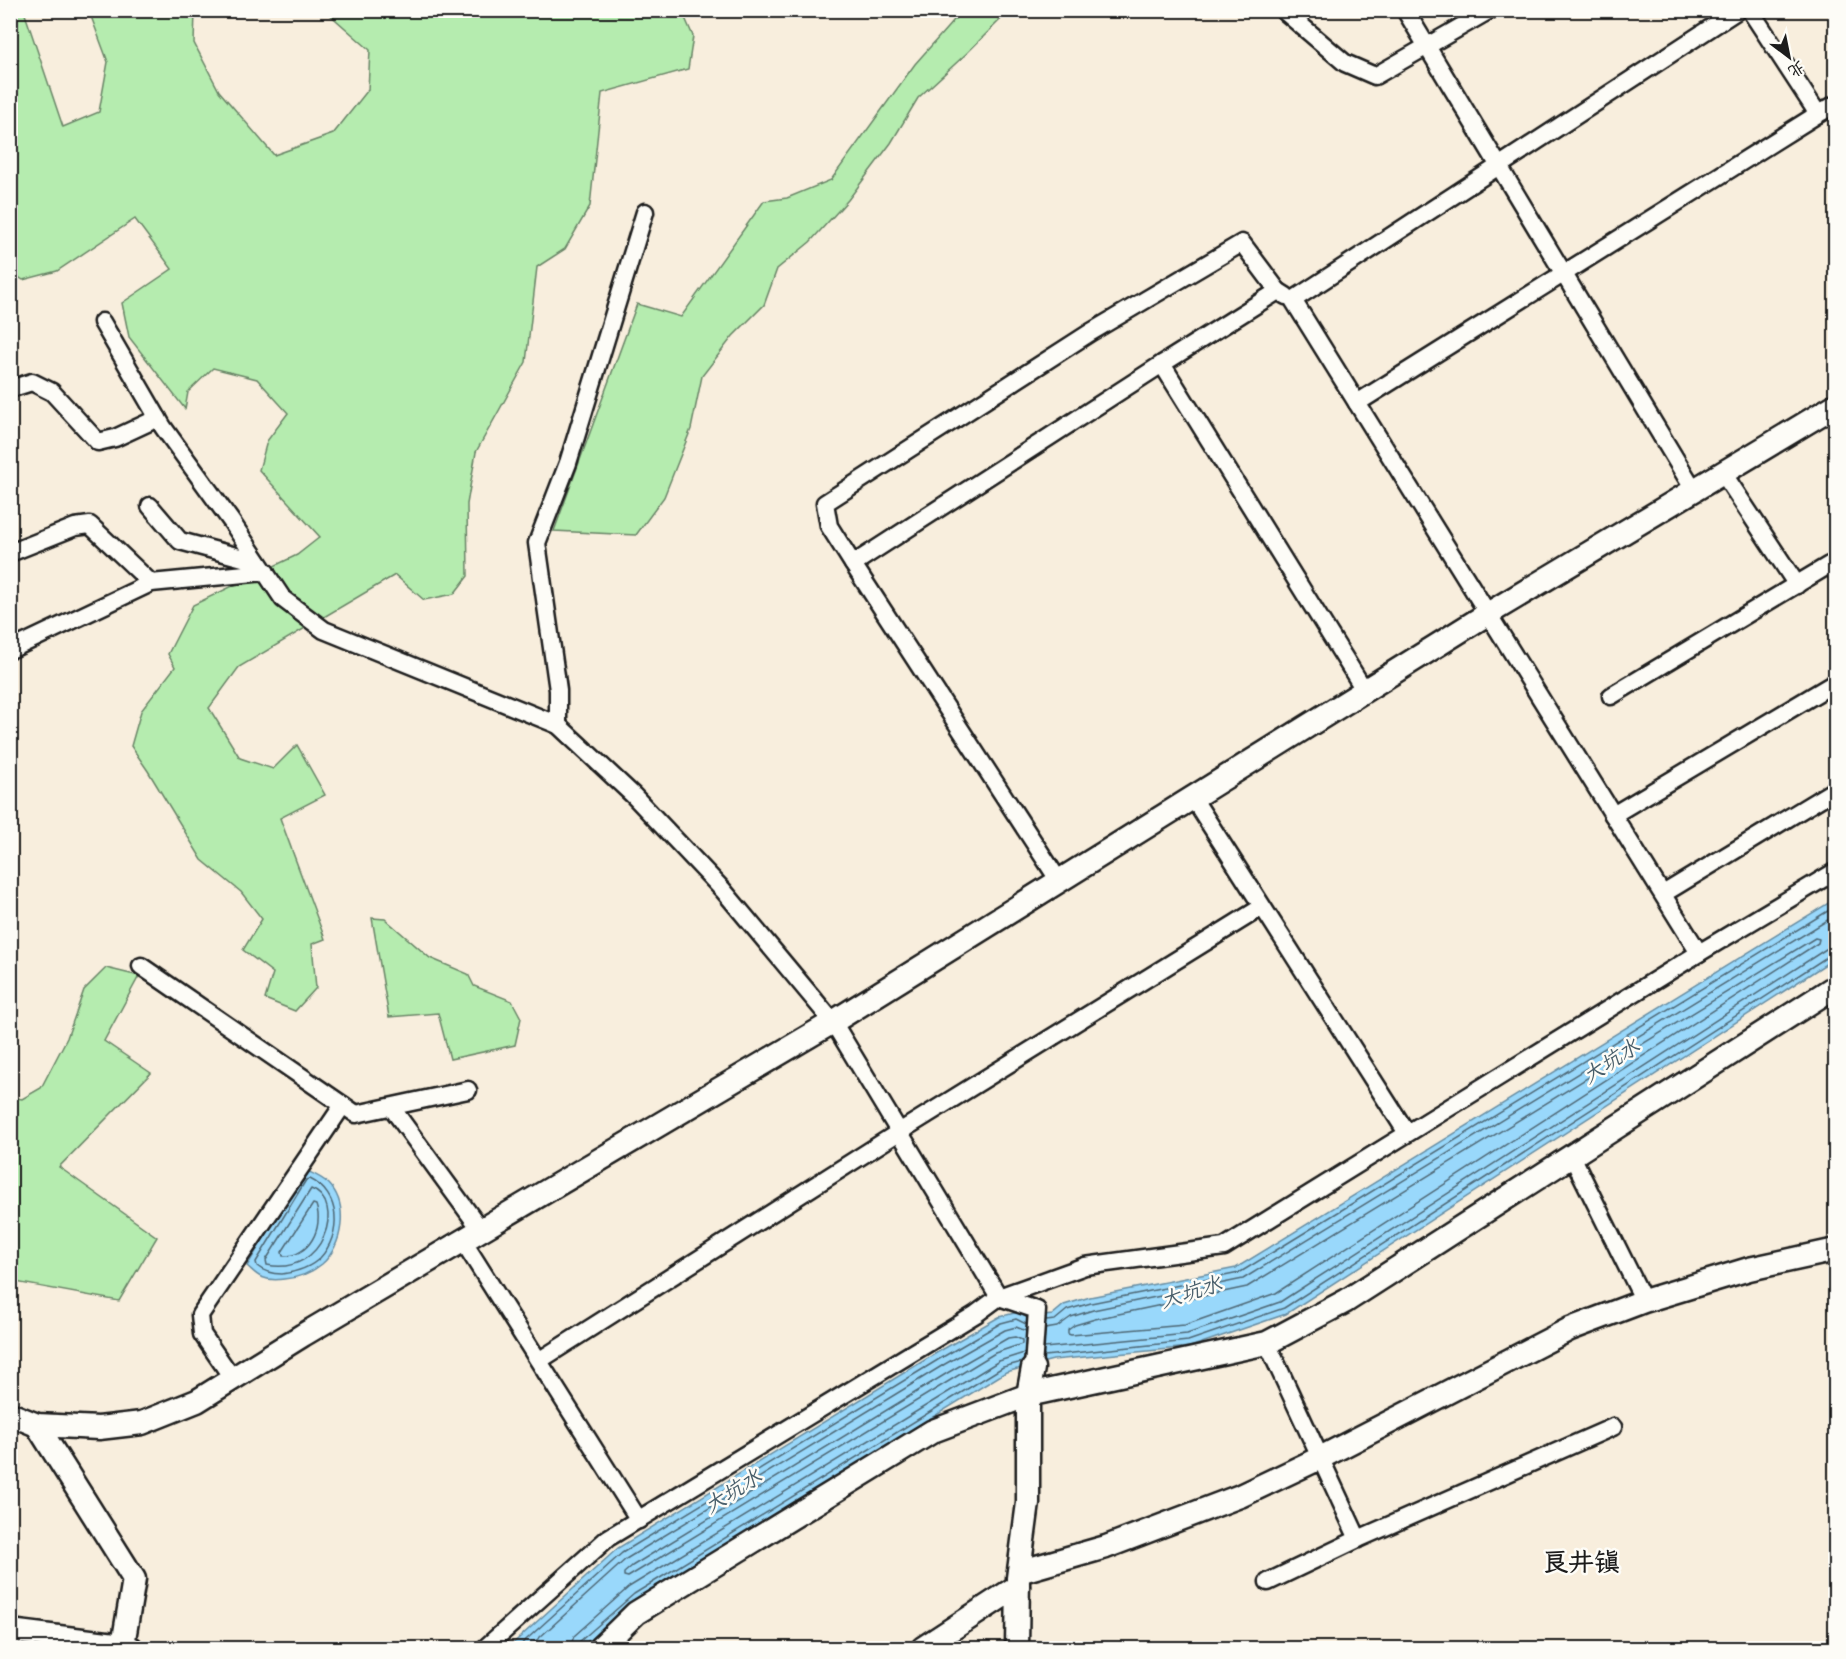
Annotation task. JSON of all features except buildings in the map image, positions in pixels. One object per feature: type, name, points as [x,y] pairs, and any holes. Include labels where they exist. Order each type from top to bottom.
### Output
[{"type":"street","points":[[1283,10],[1345,63],[1375,75],[1490,10]]},
{"type":"street","points":[[1405,10],[1694,490]]},
{"type":"street","points":[[1293,300],[1738,10]]},
{"type":"street","points":[[1750,10],[1818,114]]},
{"type":"street","points":[[1357,403],[1836,104]]},
{"type":"street","points":[[558,725],[558,690],[537,543],[568,463],[645,212]]},
{"type":"street","points":[[1059,882],[829,526],[825,503],[1081,338],[1242,243],[1278,291],[1293,300],[1699,953]]},
{"type":"street","points":[[853,564],[1278,291]]},
{"type":"street","points":[[102,322],[158,418],[283,599],[324,630],[558,725],[633,795],[723,890],[833,1022],[999,1297],[1037,1310],[1033,1368],[1028,1395],[1028,1503],[1018,1579],[1017,1648]]},
{"type":"street","points":[[1162,364],[1365,691]]},
{"type":"street","points":[[10,389],[32,382],[52,392],[98,442],[115,438],[158,418]]},
{"type":"street","points":[[10,1414],[37,1425],[99,1428],[142,1423],[197,1401],[303,1335],[833,1022],[1488,614],[1836,405]]},
{"type":"street","points":[[1723,473],[1797,585]]},
{"type":"street","points":[[150,506],[180,541],[262,567]]},
{"type":"street","points":[[10,553],[75,527],[90,525],[151,583]]},
{"type":"street","points":[[1611,696],[1829,565],[1836,572]]},
{"type":"street","points":[[10,650],[151,583],[262,567]]},
{"type":"street","points":[[1613,814],[1836,682]]},
{"type":"street","points":[[1663,894],[1836,789]]},
{"type":"street","points":[[1193,798],[1407,1133]]},
{"type":"street","points":[[485,1648],[608,1538],[976,1314],[999,1297],[1085,1266],[1224,1247],[1699,953],[1836,871]]},
{"type":"street","points":[[540,1360],[899,1132],[1262,907]]},
{"type":"street","points":[[141,966],[356,1114],[468,1090]]},
{"type":"street","points":[[600,1648],[636,1613],[933,1431],[1028,1395],[1267,1342],[1346,1301],[1836,986]]},
{"type":"street","points":[[233,1379],[202,1334],[200,1315],[343,1105]]},
{"type":"street","points":[[392,1108],[472,1235],[540,1360],[639,1520]]},
{"type":"street","points":[[1572,1156],[1644,1300]]},
{"type":"street","points":[[923,1648],[1018,1579],[1240,1496],[1320,1458],[1570,1329],[1644,1300],[1749,1269],[1836,1250]]},
{"type":"street","points":[[1267,1342],[1358,1539]]},
{"type":"street","points":[[10,1631],[127,1647],[134,1580],[37,1425]]},
{"type":"street","points":[[1268,1582],[1358,1539],[1613,1427]]},
{"type":"green space","points":[[127,10],[129,12],[132,10],[203,11],[195,12],[194,43],[219,91],[274,155],[333,134],[368,90],[370,50],[328,13],[316,11],[469,10],[495,16],[544,10],[682,11],[693,36],[688,69],[602,93],[590,206],[565,249],[537,267],[526,362],[476,452],[467,504],[468,576],[454,594],[424,600],[395,575],[239,667],[209,708],[240,758],[273,769],[297,745],[325,795],[280,818],[325,939],[312,944],[316,988],[295,1011],[265,999],[273,973],[243,950],[262,919],[241,892],[202,860],[131,746],[141,711],[175,667],[168,654],[193,605],[297,555],[320,537],[259,470],[267,441],[288,413],[257,379],[213,368],[188,392],[185,409],[129,337],[122,303],[172,269],[135,219],[57,271],[23,280],[11,272],[10,12],[24,11],[63,127],[99,112],[108,62],[89,11]]},
{"type":"green space","points":[[962,11],[1009,11],[918,98],[891,143],[848,200],[810,242],[777,269],[764,305],[733,336],[702,376],[691,429],[664,497],[636,535],[554,531],[637,304],[681,317],[764,201],[787,198],[831,180],[915,64]]},
{"type":"green space","points":[[372,918],[385,919],[430,958],[468,974],[474,986],[512,1001],[521,1018],[515,1045],[450,1059],[438,1013],[389,1017]]},
{"type":"green space","points":[[106,968],[139,976],[104,1041],[151,1073],[59,1167],[157,1237],[119,1301],[10,1281],[11,1097],[22,1099],[41,1088],[67,1038],[84,990]]},
{"type":"water","name":"大坑水","points":[[1835,899],[1835,958],[1286,1314],[1190,1347],[1053,1360],[1006,1372],[637,1599],[580,1648],[508,1648],[618,1548],[999,1317],[1018,1312],[1027,1318],[1052,1315],[1064,1305],[1090,1297],[1236,1268]]},
{"type":"water","points":[[305,1170],[329,1184],[339,1203],[341,1225],[335,1247],[322,1264],[304,1274],[278,1280],[261,1277],[247,1266]]},
{"type":"district","name":"良井镇","points":[[1581,1562]]}]
